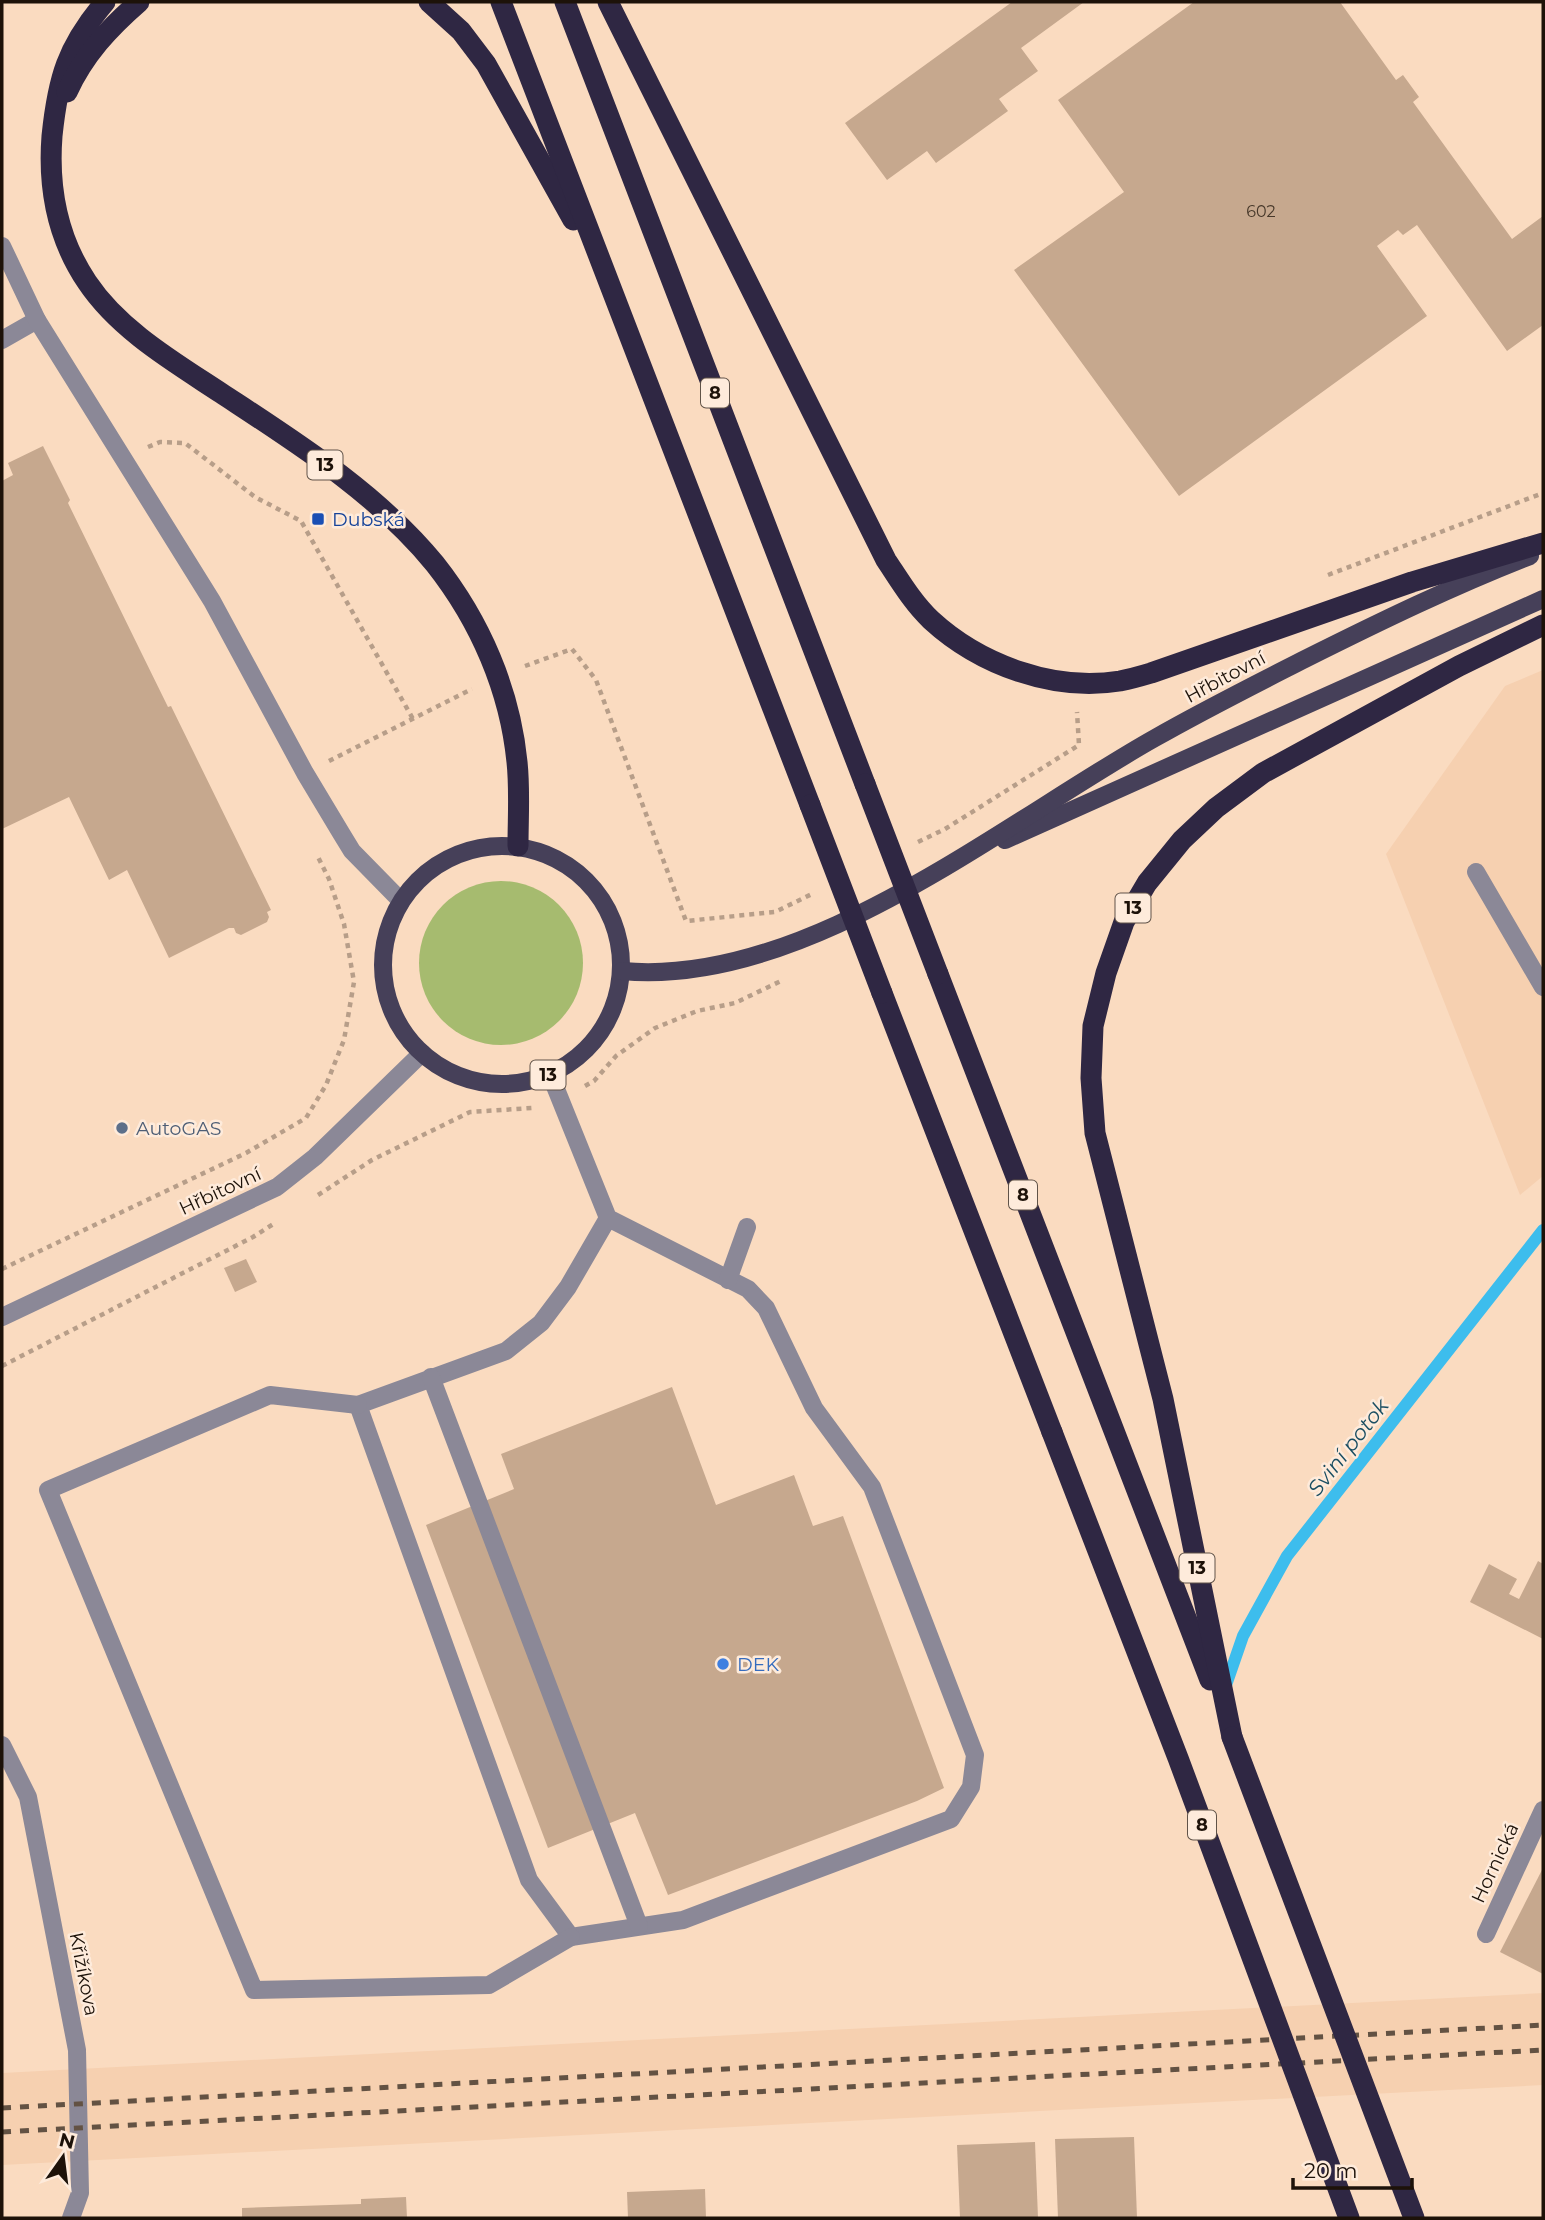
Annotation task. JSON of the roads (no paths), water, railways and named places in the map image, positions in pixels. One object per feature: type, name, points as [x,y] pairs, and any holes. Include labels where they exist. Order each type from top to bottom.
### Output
[{"type":"highway","points":[[52,141],[56,100],[66,60],[78,37],[105,2]]},
{"type":"highway","name":"13","points":[[139,2],[103,35],[86,58],[62,101],[52,141],[52,185],[59,221],[70,254],[89,284],[112,311],[138,334],[354,486],[399,526],[435,565],[470,617],[499,676],[512,720],[518,764],[518,846]]},
{"type":"highway","points":[[429,2],[461,31],[486,64],[614,296]]},
{"type":"highway","name":"8","points":[[501,2],[1178,1758],[1349,2218]]},
{"type":"highway","name":"8","points":[[565,2],[1232,1737],[1414,2218]]},
{"type":"highway","points":[[608,2],[887,560],[908,595],[932,620],[963,644],[996,663],[1051,681],[1119,681],[1151,673],[1412,582],[1543,543]]},
{"type":"highway","name":"13","points":[[1232,1737],[1163,1399],[1095,1133],[1091,1078],[1093,1026],[1106,973],[1124,922],[1147,883],[1181,840],[1216,808],[1264,773],[1447,673],[1543,625]]},
{"type":"main road","name":"Hřbitovní","points":[[622,971],[653,974],[701,969],[783,947],[870,908],[941,869],[1144,744],[1250,687],[1434,596],[1543,551]]},
{"type":"main road","name":"Hřbitovní","points":[[941,869],[1543,599]]},
{"type":"main road","points":[[422,1053],[405,1035],[396,1020],[388,1002],[383,979],[386,935],[401,901],[428,871],[447,859],[483,847],[518,846]]},
{"type":"main road","name":"13","points":[[422,1053],[457,1076],[476,1081],[514,1084],[550,1074],[584,1053],[610,1017],[618,995],[622,956],[616,928],[608,909],[592,887],[567,865],[548,854],[518,846]]},
{"type":"street","points":[[2,246],[37,320],[212,601],[305,773],[352,851],[401,901]]},
{"type":"street","points":[[2,340],[37,320]]},
{"type":"street","points":[[1476,872],[1543,987]]},
{"type":"street","name":"Hřbitovní","points":[[2,1317],[277,1187],[315,1157],[422,1053]]},
{"type":"street","points":[[550,1074],[608,1218],[748,1289],[766,1308],[814,1408],[872,1487],[975,1755],[971,1787],[951,1819],[683,1920],[571,1937],[489,1984],[254,1990],[48,1490],[270,1395],[358,1405],[506,1350],[541,1323],[568,1287],[608,1218]]},
{"type":"street","points":[[728,1280],[747,1227]]},
{"type":"street","points":[[430,1377],[639,1926]]},
{"type":"street","points":[[358,1405],[528,1880],[571,1937]]},
{"type":"street","name":"Křižíkova","points":[[2,1745],[28,1797],[77,2050],[80,2193],[71,2218]]},
{"type":"street","name":"Hornická","points":[[1486,1934],[1543,1810]]},
{"type":"waterway","name":"Sviní potok","points":[[1225,1688],[1243,1636],[1287,1556],[1543,1230]]},
{"type":"railway","points":[[2,2108],[1543,2025]]},
{"type":"railway","points":[[2,2132],[1543,2050]]},
{"type":"place","name":"Dubská","points":[[318,519]]},
{"type":"place","name":"AutoGAS","points":[[122,1128]]},
{"type":"place","name":"DEK","points":[[723,1664]]}]
